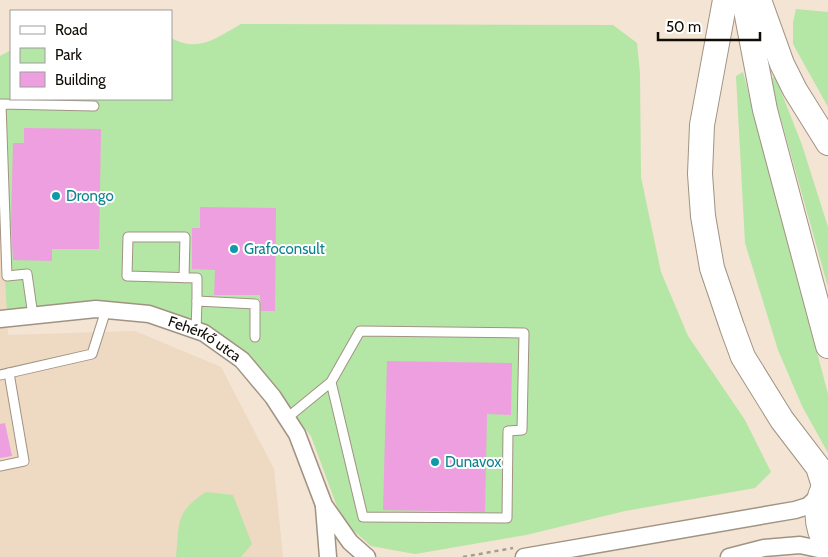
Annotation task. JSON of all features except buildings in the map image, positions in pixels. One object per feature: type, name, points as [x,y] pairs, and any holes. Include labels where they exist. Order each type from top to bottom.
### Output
[{"type":"main road","points":[[725,0],[702,124],[700,174],[703,216],[712,268],[743,357],[782,420],[818,467],[822,476],[824,487],[817,510],[818,524],[822,539],[828,550]]},
{"type":"main road","points":[[744,0],[760,32],[782,64],[795,90],[828,143]]},
{"type":"main road","points":[[759,0],[765,110],[828,346]]},
{"type":"street","name":"Fehérkő utca","points":[[0,319],[96,309],[149,314],[204,333],[242,360],[273,397],[297,434],[324,505]]},
{"type":"street","points":[[524,557],[795,510],[808,506],[824,487]]},
{"type":"street","points":[[324,505],[328,557]]},
{"type":"street","points":[[324,505],[350,542],[366,557]]},
{"type":"street","points":[[729,557],[764,548],[800,545],[828,550]]},
{"type":"lane","points":[[33,316],[27,274],[7,276],[1,104],[94,106]]},
{"type":"lane","points":[[184,278],[185,237],[128,237],[127,276],[184,278],[197,278],[196,330]]},
{"type":"lane","points":[[197,301],[255,304],[255,337]]},
{"type":"lane","points":[[0,466],[24,461],[4,374],[92,354],[106,310]]},
{"type":"lane","points":[[287,418],[331,382],[360,332],[524,333],[522,430],[508,430],[506,518],[363,517],[331,382]]},
{"type":"shaded area","points":[[0,72],[10,100],[458,546],[415,554],[371,546],[342,520],[311,436],[249,359],[184,318],[133,303],[77,303],[7,312],[8,335],[135,331],[221,367],[274,469],[283,557],[0,557]]},
{"type":"green space","points":[[796,9],[828,12],[828,107],[793,44],[793,23]]},
{"type":"green space","points":[[241,24],[613,25],[637,43],[640,73],[641,177],[661,272],[688,336],[745,420],[771,472],[755,488],[625,511],[526,535],[415,554],[371,546],[342,520],[311,436],[249,358],[184,318],[133,303],[77,303],[7,312],[0,197],[0,56],[10,51],[10,100],[172,100],[172,38],[190,44],[199,44],[215,39]]},
{"type":"green space","points":[[743,72],[828,394],[828,453],[802,406],[778,350],[745,243],[736,76]]},
{"type":"green space","points":[[775,76],[802,145],[828,227],[828,287],[770,80]]},
{"type":"green space","points":[[206,492],[233,495],[252,544],[241,557],[176,557],[180,520],[183,513],[188,506]]},
{"type":"place","name":"Drongo","points":[[56,196]]},
{"type":"place","name":"Grafoconsult","points":[[234,249]]},
{"type":"place","name":"Dunavox","points":[[435,462]]}]
